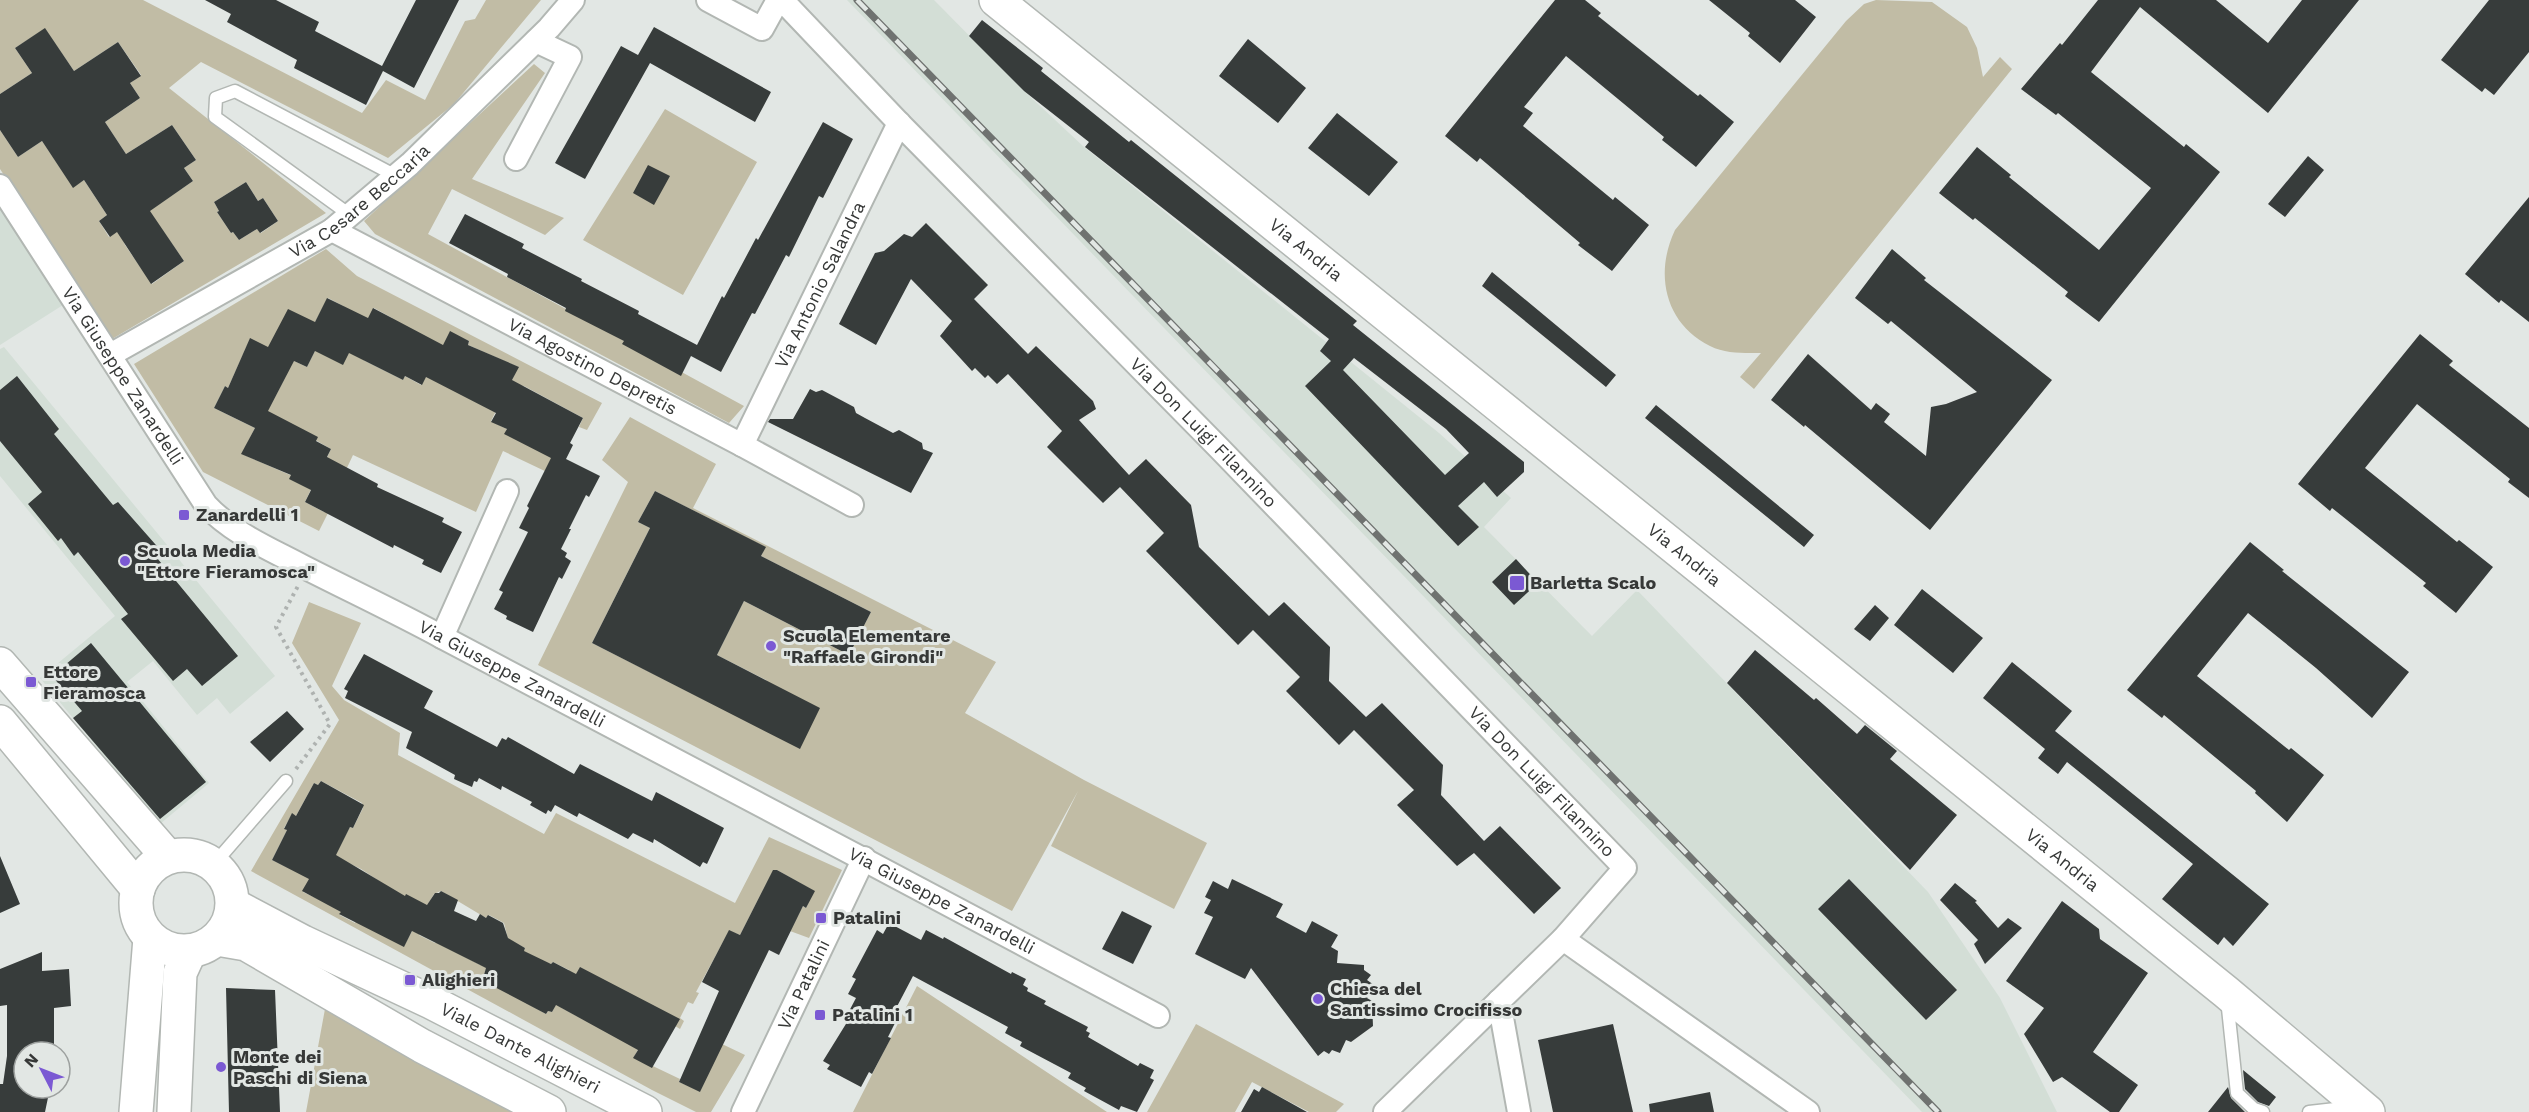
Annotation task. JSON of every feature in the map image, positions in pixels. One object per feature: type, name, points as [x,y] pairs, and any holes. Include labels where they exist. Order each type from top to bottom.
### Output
[{"type":"street","name":"Via Cesare Beccaria","points":[[110,355],[332,230],[396,176],[536,41],[573,0]]},
{"type":"street","points":[[708,0],[762,29],[780,0]]},
{"type":"street","name":"Via Don Luigi Filannino","points":[[780,0],[1225,454],[1625,868],[1563,939]]},
{"type":"street","name":"Via Andria","points":[[996,0],[2226,992],[2365,1109]]},
{"type":"street","points":[[516,159],[570,57],[536,41]]},
{"type":"street","name":"Via Antonio Salandra","points":[[742,445],[899,123]]},
{"type":"street","name":"Via Giuseppe Zanardelli","points":[[0,186],[206,505],[221,521],[547,695],[864,858],[1158,1016]]},
{"type":"street","name":"Via Agostino Depretis","points":[[332,230],[852,505]]},
{"type":"street","points":[[442,637],[507,491]]},
{"type":"street","points":[[0,664],[168,857]]},
{"type":"street","points":[[0,722],[138,889]]},
{"type":"street","points":[[174,1112],[180,973],[203,945],[229,922],[233,905],[231,889],[224,875],[214,864],[200,856],[184,854],[168,857],[155,864],[145,875],[138,889],[137,915],[150,938],[171,950],[203,945],[246,944],[422,1046],[549,1112]]},
{"type":"street","name":"Via Patalini","points":[[743,1112],[864,858]]},
{"type":"street","name":"Viale Dante Alighieri","points":[[233,905],[303,942],[431,1002],[645,1112]]},
{"type":"street","points":[[136,1112],[150,938]]},
{"type":"street","points":[[1385,1112],[1563,939],[1808,1112]]},
{"type":"street","points":[[1499,1000],[1519,1112]]},
{"type":"lane","points":[[350,215],[215,117],[216,98],[235,91],[396,176]]},
{"type":"lane","points":[[214,864],[286,781]]},
{"type":"lane","points":[[2226,992],[2237,1093],[2254,1108],[2263,1112]]},
{"type":"lane","points":[[2309,1112],[2365,1109]]},
{"type":"path","points":[[286,781],[330,724],[276,627],[307,568]]},
{"type":"shaded area","points":[[0,0],[143,0],[362,113],[386,80],[425,100],[465,21],[475,19],[486,0],[541,0],[454,104],[388,158],[201,62],[169,88],[326,213],[112,339],[0,169],[0,130],[18,157],[42,141],[73,187],[84,180],[107,215],[99,221],[109,237],[119,230],[125,245],[152,284],[184,261],[149,211],[193,181],[184,168],[196,160],[172,125],[126,154],[105,122],[140,98],[130,83],[141,75],[118,42],[74,71],[45,29],[15,48],[32,73],[0,94]],"holes":[[[246,182],[258,201],[263,198],[278,221],[261,233],[257,229],[239,240],[233,232],[231,233],[217,212],[219,211],[214,202]]]},
{"type":"shaded area","points":[[847,0],[934,0],[1023,90],[1084,147],[1439,433],[1511,498],[1484,527],[1592,636],[1637,590],[1928,892],[2000,998],[2057,1112],[1922,1112]]},
{"type":"shaded area","points":[[1876,0],[1932,2],[1967,27],[1977,48],[1983,77],[2000,57],[2012,69],[1754,389],[1740,377],[1761,353],[1729,352],[1716,349],[1695,337],[1674,311],[1665,280],[1665,264],[1669,247],[1675,230],[1846,21],[1864,4]]},
{"type":"shaded area","points":[[534,64],[545,73],[472,179],[564,218],[545,235],[452,189],[428,234],[744,406],[729,423],[375,234],[364,221]]},
{"type":"shaded area","points":[[665,109],[757,162],[683,295],[583,240]]},
{"type":"shaded area","points":[[0,208],[63,305],[0,345]]},
{"type":"shaded area","points":[[326,249],[357,276],[602,403],[587,430],[579,427],[583,418],[524,386],[510,384],[518,367],[468,345],[469,341],[450,332],[442,348],[391,321],[392,318],[374,308],[365,324],[343,306],[328,298],[315,322],[268,348],[250,339],[228,388],[225,386],[214,408],[255,428],[242,454],[313,485],[305,502],[324,512],[329,511],[319,531],[203,472],[134,364]]},
{"type":"shaded area","points":[[318,345],[351,348],[365,361],[403,380],[405,376],[421,385],[428,372],[470,398],[497,409],[491,421],[507,429],[505,434],[558,453],[549,473],[503,451],[476,512],[353,455],[345,472],[325,462],[331,449],[291,425],[266,414],[286,376],[290,359],[307,367]]},
{"type":"shaded area","name":"Scuola Media \"Ettore Fieramosca\"","points":[[4,347],[275,676],[230,714],[217,698],[197,715],[153,661],[127,682],[209,783],[160,824],[40,678],[115,616],[0,476],[0,349]]},
{"type":"shaded area","name":"Scuola Elementare \"Raffaele Girondi\"","points":[[630,417],[716,464],[693,508],[996,662],[965,713],[1084,780],[1207,843],[1174,909],[1051,846],[1078,791],[1012,911],[538,665],[628,482],[602,460]],"holes":[[[655,491],[765,547],[761,556],[871,612],[849,655],[744,601],[717,655],[766,680],[800,748],[592,643],[650,528],[638,522]]]},
{"type":"shaded area","points":[[309,602],[361,623],[332,686],[344,700],[400,733],[398,755],[544,834],[556,813],[735,903],[769,837],[842,870],[809,938],[790,931],[803,906],[806,908],[814,891],[777,870],[773,871],[740,935],[729,931],[696,992],[699,993],[693,1004],[688,1002],[680,1018],[684,1021],[680,1029],[580,968],[573,980],[566,975],[569,970],[553,962],[551,964],[522,955],[525,948],[508,939],[504,923],[489,915],[486,918],[441,891],[434,894],[424,911],[361,869],[334,856],[363,808],[362,803],[321,781],[318,785],[314,783],[296,816],[292,814],[284,828],[287,830],[272,860],[301,874],[311,876],[303,892],[342,910],[340,915],[355,923],[356,921],[404,946],[415,926],[421,929],[419,935],[435,943],[437,941],[480,965],[488,964],[483,977],[546,1014],[548,1011],[552,1012],[558,1000],[562,1008],[582,1019],[641,1044],[634,1057],[700,1091],[722,1044],[745,1055],[711,1112],[696,1112],[652,1090],[251,871],[339,720],[292,643]]},
{"type":"shaded area","points":[[917,986],[1107,1112],[853,1112]]},
{"type":"shaded area","points":[[325,1009],[522,1112],[306,1112]]},
{"type":"shaded area","points":[[1196,1024],[1344,1104],[1336,1112],[1309,1112],[1252,1082],[1235,1112],[1147,1112]]},
{"type":"building","points":[[205,0],[276,0],[319,22],[315,31],[382,66],[416,0],[459,0],[414,88],[383,71],[366,105],[294,68],[297,60],[227,22],[231,14]]},
{"type":"building","points":[[1555,0],[1585,0],[1601,13],[1598,16],[1734,122],[1696,167],[1662,140],[1664,137],[1566,56],[1524,107],[1533,113],[1523,126],[1613,200],[1615,197],[1649,225],[1612,271],[1578,245],[1580,243],[1480,158],[1477,162],[1445,136]]},
{"type":"building","points":[[1709,0],[1795,0],[1816,17],[1780,63],[1748,36],[1750,33]]},
{"type":"building","points":[[2098,0],[2216,0],[2268,43],[2302,0],[2359,0],[2268,113],[2140,7],[2091,72],[2184,147],[2186,144],[2220,172],[2099,322],[2065,296],[2068,292],[1975,218],[1973,220],[1939,193],[1977,147],[2011,175],[2009,177],[2099,250],[2151,188],[2058,113],[2056,115],[2021,89],[2060,43],[2062,45]]},
{"type":"building","points":[[2489,0],[2529,0],[2529,52],[2494,95],[2485,88],[2482,92],[2441,60]]},
{"type":"building","points":[[982,20],[1043,68],[1041,71],[1129,142],[1131,140],[1357,321],[1353,325],[1524,462],[1524,472],[1497,497],[1484,482],[1458,506],[1479,527],[1458,546],[1305,386],[1331,361],[1320,351],[1329,339],[1085,147],[1089,142],[1024,91],[969,36]],"holes":[[[1354,358],[1446,429],[1469,453],[1445,475],[1343,370]]]},
{"type":"building","points":[[654,27],[771,92],[755,122],[650,63],[585,179],[555,163],[621,46],[638,55]]},
{"type":"building","points":[[45,28],[74,71],[118,42],[141,76],[130,83],[140,98],[105,122],[126,154],[172,125],[196,160],[184,168],[193,181],[150,211],[184,261],[151,284],[117,232],[110,237],[99,221],[107,215],[84,180],[73,188],[42,141],[18,157],[0,130],[0,94],[32,73],[15,48]]},
{"type":"building","points":[[1248,39],[1306,88],[1278,123],[1219,76]]},
{"type":"building","points":[[1337,113],[1398,162],[1369,196],[1308,148]]},
{"type":"building","points":[[823,122],[853,139],[823,198],[819,196],[789,257],[786,255],[721,372],[691,356],[681,376],[622,344],[624,341],[565,311],[566,308],[507,277],[508,274],[449,243],[465,214],[524,244],[522,248],[582,279],[581,281],[639,311],[638,314],[697,345],[722,296],[724,298],[756,238],[758,240]]},
{"type":"building","points":[[2308,156],[2324,170],[2285,217],[2268,204]]},
{"type":"building","points":[[648,165],[670,176],[654,205],[633,193]]},
{"type":"building","points":[[246,182],[258,201],[263,198],[278,221],[260,233],[257,229],[239,240],[233,232],[231,233],[217,212],[219,211],[214,202]]},
{"type":"building","points":[[2529,197],[2529,322],[2501,300],[2499,303],[2465,274]]},
{"type":"building","points":[[926,223],[988,285],[974,299],[1028,354],[1036,346],[1093,401],[1096,409],[1079,420],[1129,475],[1146,459],[1191,505],[1199,547],[1269,616],[1284,602],[1330,647],[1329,681],[1366,717],[1382,703],[1443,765],[1441,795],[1484,841],[1500,826],[1561,888],[1534,914],[1474,853],[1457,866],[1397,805],[1414,790],[1354,730],[1339,745],[1286,691],[1300,677],[1253,630],[1238,645],[1146,551],[1164,533],[1120,487],[1103,503],[1047,447],[1062,431],[1008,374],[997,384],[988,375],[985,378],[975,368],[972,371],[940,336],[952,321],[911,279],[876,345],[839,324],[875,253],[884,251],[904,234],[912,237]]},
{"type":"building","points":[[1892,249],[1926,278],[1924,280],[2052,380],[1930,530],[1805,425],[1804,427],[1771,400],[1808,354],[1871,410],[1876,403],[1890,414],[1884,422],[1926,456],[1931,407],[1977,392],[1891,321],[1888,324],[1855,298]]},
{"type":"building","points":[[1492,272],[1616,375],[1606,387],[1482,286]]},
{"type":"building","points":[[327,298],[368,318],[373,308],[443,345],[450,331],[469,341],[468,345],[519,367],[512,380],[583,418],[570,443],[573,445],[566,459],[600,476],[589,497],[586,495],[569,529],[571,529],[561,549],[567,553],[565,557],[571,561],[562,579],[559,577],[533,632],[506,619],[507,616],[494,609],[503,592],[499,590],[528,532],[519,528],[529,508],[527,506],[551,458],[504,434],[507,429],[491,422],[496,413],[426,377],[422,385],[405,376],[403,380],[349,353],[343,365],[315,351],[307,367],[294,361],[268,411],[318,437],[316,441],[331,449],[327,457],[378,484],[377,487],[444,518],[442,522],[462,532],[441,573],[422,564],[424,560],[394,545],[393,548],[305,502],[311,490],[289,479],[291,475],[241,454],[255,428],[214,408],[225,386],[228,388],[250,338],[268,347],[288,309],[315,322]]},
{"type":"building","points":[[2420,334],[2453,361],[2449,365],[2529,428],[2529,498],[2508,482],[2510,479],[2417,404],[2365,468],[2457,542],[2459,540],[2493,567],[2456,613],[2423,586],[2426,583],[2332,508],[2330,511],[2298,484]]},
{"type":"building","points":[[17,376],[59,429],[54,434],[113,505],[118,502],[163,553],[157,558],[238,656],[202,686],[187,669],[173,681],[121,619],[128,614],[78,552],[74,556],[61,538],[58,541],[28,504],[42,492],[0,441],[0,390]]},
{"type":"building","points":[[810,389],[816,392],[822,390],[854,407],[856,413],[893,433],[899,430],[922,443],[923,449],[933,453],[911,493],[768,422],[770,419],[793,419]]},
{"type":"building","points":[[1656,405],[1814,535],[1804,547],[1645,418]]},
{"type":"building","points":[[655,491],[766,547],[761,556],[871,612],[849,655],[744,601],[717,655],[820,708],[800,749],[592,643],[650,528],[638,522]]},
{"type":"building","points":[[2250,542],[2284,570],[2282,571],[2409,672],[2372,718],[2316,668],[2248,613],[2197,676],[2289,750],[2291,748],[2324,775],[2287,822],[2255,793],[2256,791],[2164,715],[2162,718],[2127,690]]},
{"type":"building","points":[[1516,559],[1538,583],[1514,605],[1492,582]]},
{"type":"building","points":[[1922,589],[1983,638],[1953,673],[1894,625]]},
{"type":"building","points":[[1875,605],[1889,618],[1870,641],[1854,629]]},
{"type":"building","points":[[91,643],[206,782],[160,819],[73,718],[82,711],[52,676]]},
{"type":"building","points":[[1755,650],[1857,734],[1865,725],[1897,751],[1890,759],[1957,815],[1910,870],[1727,683]]},
{"type":"building","points":[[364,654],[433,691],[424,708],[497,747],[502,738],[506,740],[508,737],[574,774],[580,764],[652,801],[656,792],[724,828],[707,864],[703,862],[700,867],[654,839],[653,843],[633,833],[628,839],[579,813],[577,817],[555,805],[551,812],[548,810],[546,814],[530,805],[532,802],[502,786],[501,790],[479,778],[477,782],[474,781],[472,787],[454,779],[455,775],[406,748],[412,732],[345,698],[348,691],[344,689]]},
{"type":"building","points":[[2012,662],[2072,711],[2055,731],[2269,904],[2233,946],[2224,937],[2218,945],[2162,899],[2193,864],[2067,762],[2058,774],[2038,758],[2045,749],[1983,698]]},
{"type":"building","points":[[287,711],[304,729],[270,762],[250,742]]},
{"type":"building","points":[[321,781],[364,805],[336,855],[405,896],[406,894],[427,905],[435,893],[441,891],[458,900],[454,911],[476,921],[480,914],[486,918],[488,915],[503,923],[508,938],[525,948],[524,951],[576,974],[580,967],[680,1019],[652,1068],[633,1058],[638,1050],[556,1005],[552,1012],[548,1011],[546,1014],[485,982],[486,979],[483,978],[486,968],[412,931],[404,947],[339,914],[341,912],[302,891],[309,879],[272,860],[287,830],[284,829],[292,813],[296,816],[314,783],[318,785]]},
{"type":"building","points":[[0,856],[20,904],[0,913]]},
{"type":"building","points":[[773,870],[815,891],[806,908],[803,906],[779,955],[769,950],[700,1092],[679,1082],[719,991],[702,982],[729,930],[740,935]]},
{"type":"building","points":[[1232,879],[1283,904],[1276,917],[1306,933],[1312,921],[1338,935],[1331,947],[1338,951],[1337,963],[1364,965],[1364,970],[1371,975],[1367,980],[1374,985],[1367,998],[1372,1001],[1373,1026],[1351,1042],[1346,1040],[1340,1053],[1332,1050],[1329,1054],[1324,1051],[1318,1056],[1251,968],[1245,979],[1195,954],[1213,917],[1204,913],[1211,900],[1205,897],[1213,881],[1228,889]]},
{"type":"building","points":[[1849,879],[1957,990],[1926,1020],[1818,909]]},
{"type":"building","points":[[1955,883],[1977,901],[1975,902],[1998,928],[2008,918],[2022,928],[1985,964],[1974,944],[1978,940],[1940,900]]},
{"type":"building","points":[[2062,901],[2099,929],[2100,939],[2148,973],[2093,1052],[2138,1085],[2119,1112],[2110,1112],[2062,1077],[2053,1082],[2024,1034],[2044,1008],[2006,981]]},
{"type":"building","points":[[1122,911],[1152,926],[1133,964],[1102,949]]},
{"type":"building","points":[[889,923],[921,940],[926,930],[943,939],[944,937],[1011,974],[1012,972],[1026,979],[1023,985],[1028,988],[1027,991],[1046,1001],[1044,1004],[1088,1027],[1086,1031],[1090,1033],[1088,1037],[1138,1066],[1140,1063],[1154,1070],[1150,1078],[1154,1080],[1137,1112],[1121,1106],[1119,1110],[1084,1091],[1086,1088],[1068,1078],[1071,1073],[1020,1046],[1022,1042],[1005,1033],[1008,1027],[913,976],[892,1016],[897,1019],[888,1037],[891,1038],[872,1074],[869,1072],[861,1087],[827,1069],[830,1065],[823,1061],[849,1019],[846,1017],[856,998],[848,994],[856,979],[852,977],[877,930],[883,934]]},
{"type":"building","points":[[42,952],[42,971],[69,969],[71,1006],[54,1008],[54,1040],[12,1040],[12,1100],[48,1100],[45,1112],[0,1112],[0,1084],[3,1084],[7,1056],[7,1005],[0,1006],[0,969]]},
{"type":"building","points":[[226,988],[275,990],[280,1112],[229,1112]]},
{"type":"building","points":[[1613,1024],[1633,1112],[1553,1112],[1538,1040]]},
{"type":"building","points":[[2243,1070],[2276,1097],[2269,1106],[2258,1102],[2245,1089]]},
{"type":"building","points":[[1262,1087],[1307,1112],[1241,1112],[1254,1089],[1259,1092]]},
{"type":"building","points":[[2228,1087],[2231,1098],[2245,1112],[2208,1112]]},
{"type":"building","points":[[1710,1092],[1714,1112],[1650,1112],[1649,1104]]},
{"type":"railway","points":[[857,0],[1938,1112]]},
{"type":"place","name":"Zanardelli 1","points":[[184,515]]},
{"type":"place","name":"Scuola Media \"Ettore Fieramosca\"","points":[[125,561]]},
{"type":"place","name":"Barletta Scalo","points":[[1517,583]]},
{"type":"place","name":"Scuola Elementare \"Raffaele Girondi\"","points":[[771,646]]},
{"type":"place","name":"Ettore Fieramosca","points":[[31,682]]},
{"type":"place","name":"Patalini","points":[[821,918]]},
{"type":"place","name":"Alighieri","points":[[410,980]]},
{"type":"place","name":"Chiesa del Santissimo Crocifisso","points":[[1318,999]]},
{"type":"place","name":"Patalini 1","points":[[820,1015]]},
{"type":"place","name":"Monte dei Paschi di Siena","points":[[221,1067]]}]
